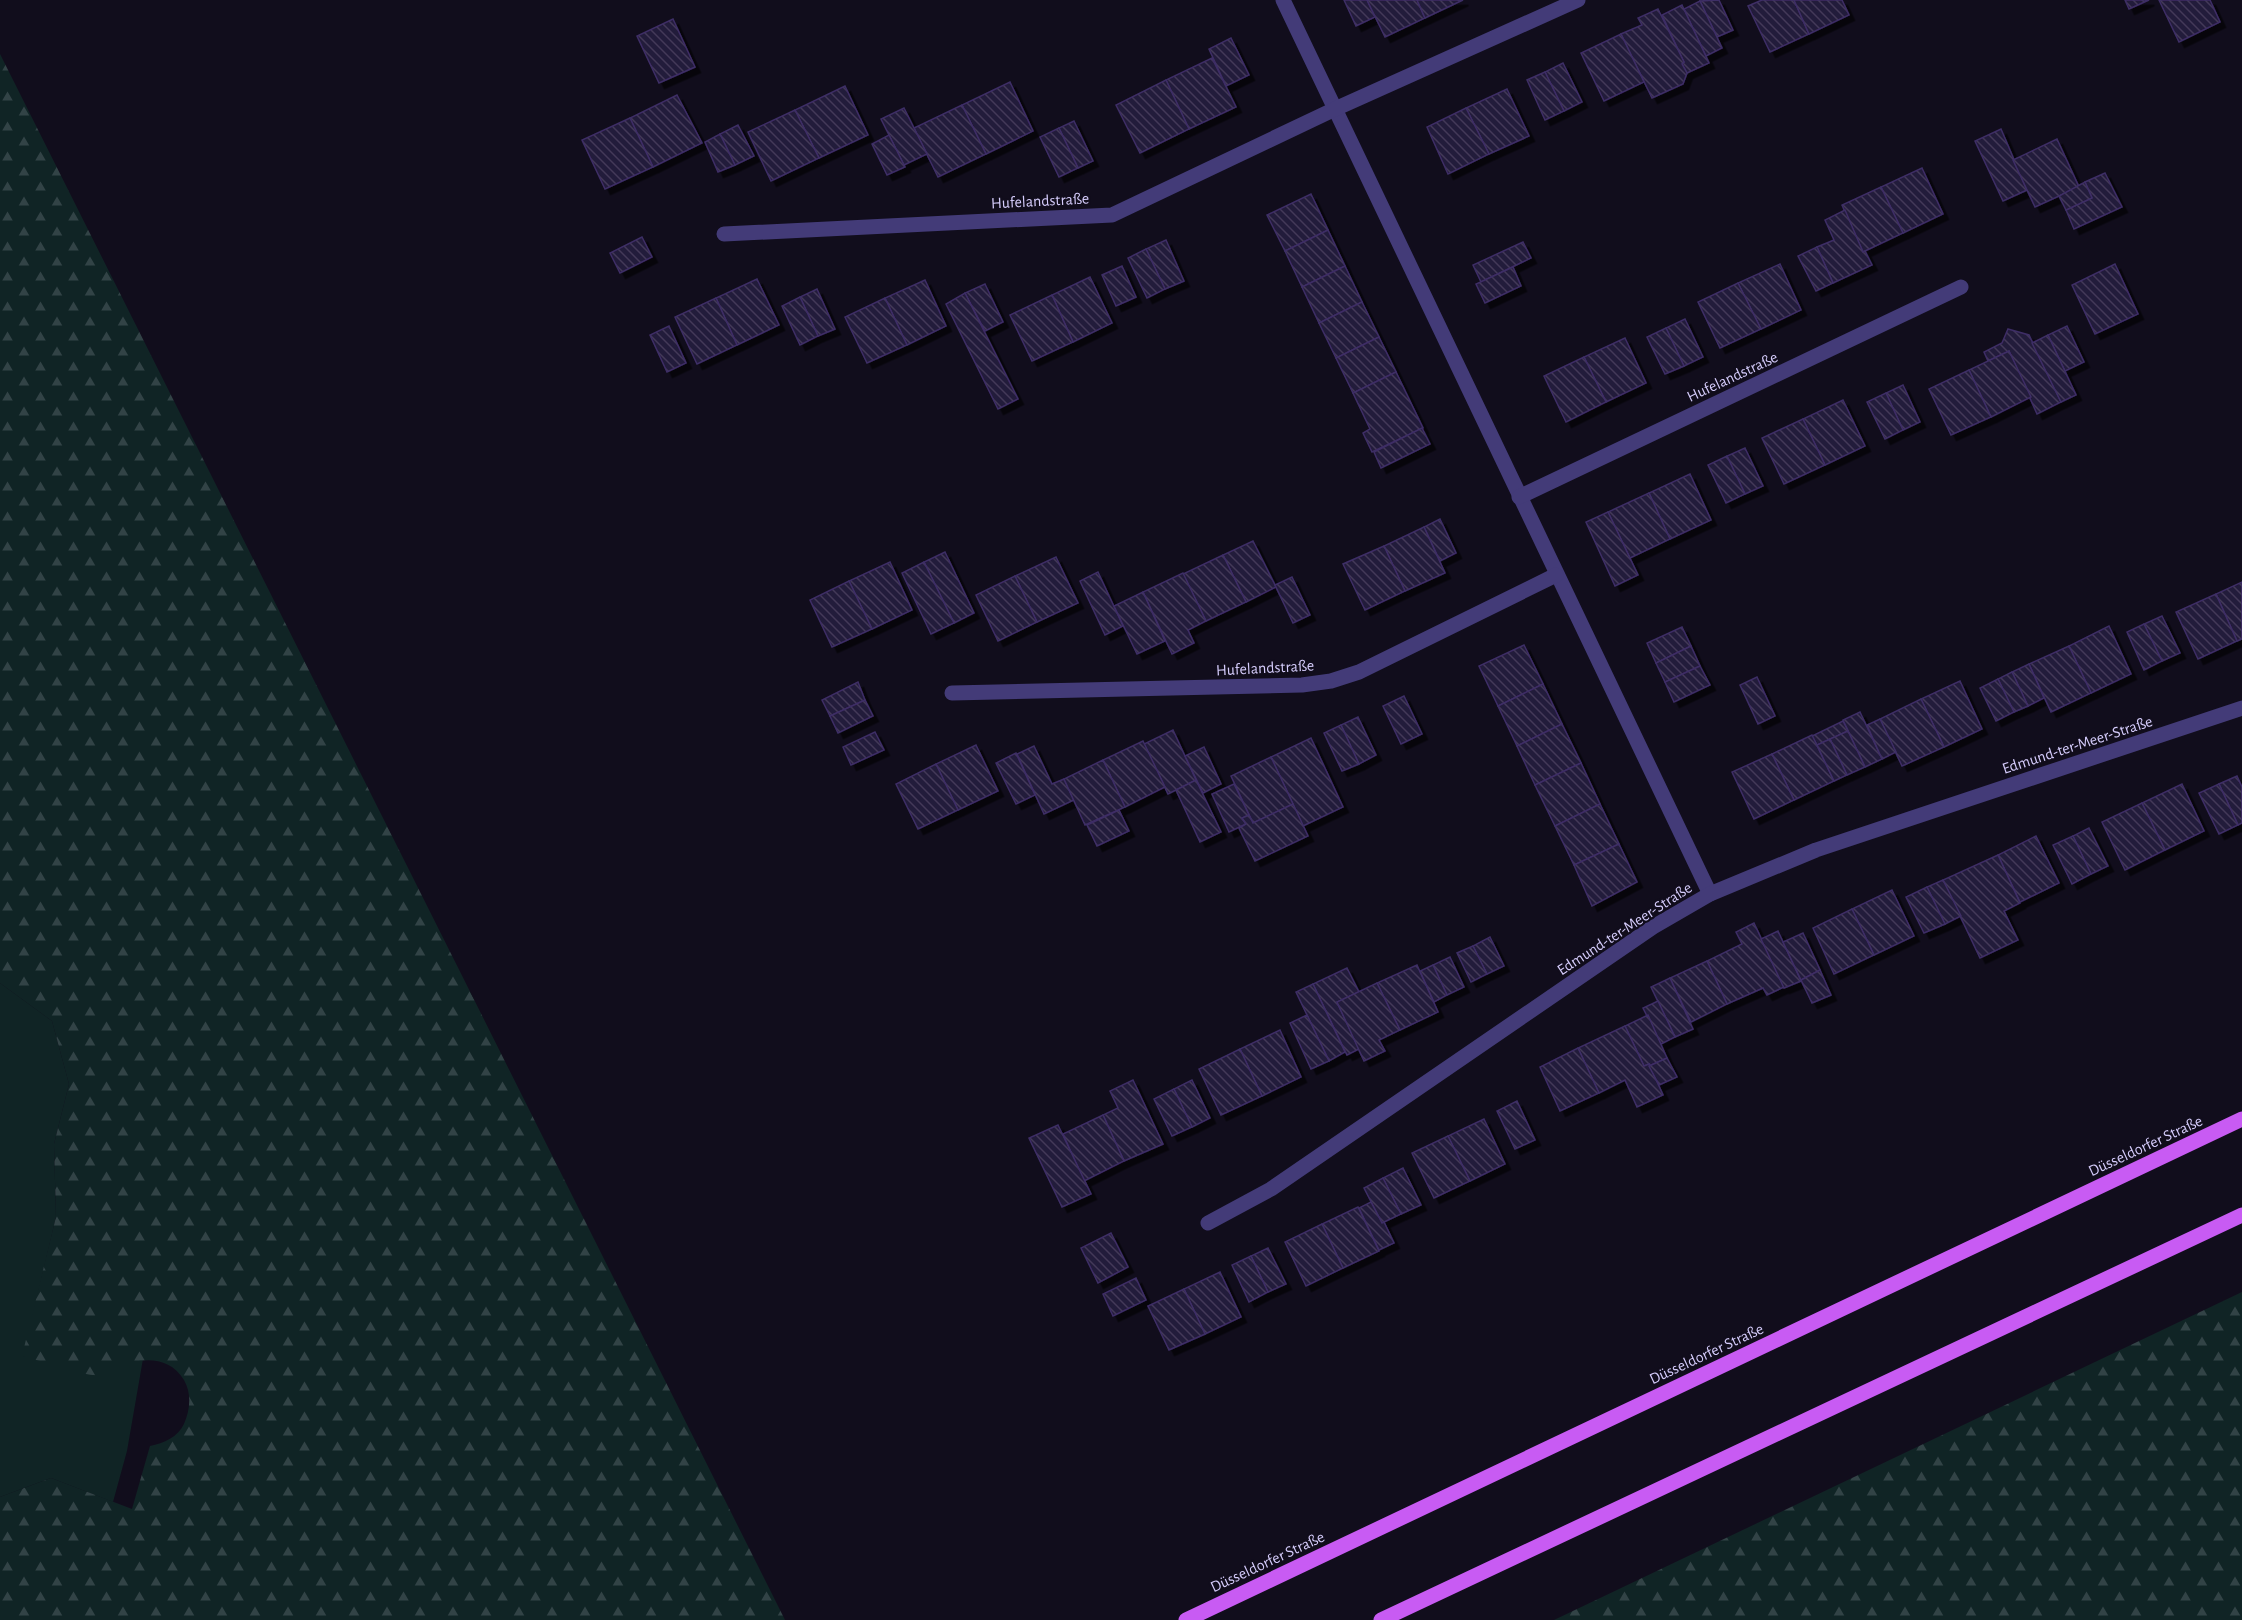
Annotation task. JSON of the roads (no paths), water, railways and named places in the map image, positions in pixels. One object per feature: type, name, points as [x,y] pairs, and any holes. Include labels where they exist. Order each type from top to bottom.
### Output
[{"type":"main road","name":"Düsseldorfer Straße","points":[[1186,1620],[2242,1119]]},
{"type":"main road","points":[[1381,1620],[2242,1215]]},
{"type":"street","points":[[1283,0],[1710,894]]},
{"type":"street","name":"Hufelandstraße","points":[[724,234],[1112,215],[1335,109],[1578,0]]},
{"type":"street","name":"Hufelandstraße","points":[[1519,497],[1961,287]]},
{"type":"street","name":"Hufelandstraße","points":[[952,693],[1302,685],[1331,681],[1359,672],[1556,575]]},
{"type":"street","name":"Edmund-ter-Meer-Straße","points":[[1208,1223],[1271,1189],[1653,927],[1710,894],[1816,850],[2242,708]]}]
